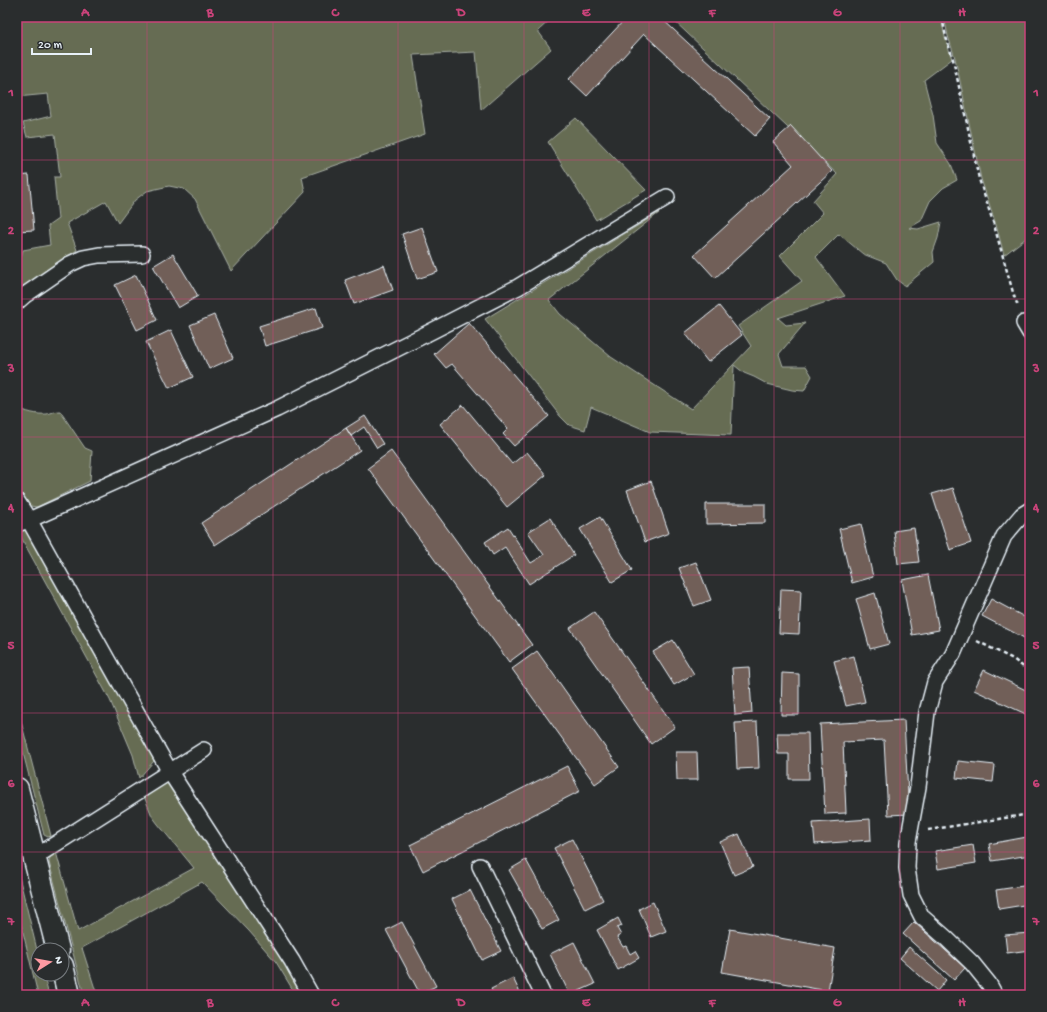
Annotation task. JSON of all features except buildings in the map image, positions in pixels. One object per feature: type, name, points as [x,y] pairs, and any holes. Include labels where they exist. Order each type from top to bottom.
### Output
[{"type":"main road","points":[[17,789],[56,942]]},
{"type":"main road","points":[[66,982],[69,995]]},
{"type":"street","points":[[23,522],[277,409],[434,330],[518,287],[667,197]]},
{"type":"street","points":[[17,302],[70,264],[83,258],[98,255],[142,254]]},
{"type":"street","points":[[17,501],[23,522],[170,772],[292,961],[311,995]]},
{"type":"street","points":[[995,995],[989,984],[972,963],[922,917],[910,895],[907,868],[908,842],[918,787],[927,712],[935,682],[953,654],[1004,536],[1022,515],[1030,510]]},
{"type":"street","points":[[35,857],[204,750]]},
{"type":"street","points":[[480,866],[543,995]]},
{"type":"path","points":[[942,17],[953,58],[979,180],[994,225],[1014,296],[1027,328]]},
{"type":"path","points":[[962,634],[1014,659],[1030,672]]},
{"type":"path","points":[[910,833],[1030,814]]},
{"type":"green space","points":[[17,17],[553,17],[538,31],[551,49],[481,110],[476,52],[413,55],[425,134],[302,177],[305,192],[231,271],[195,199],[184,189],[169,186],[147,191],[135,200],[118,223],[106,201],[67,223],[77,250],[40,276],[17,295],[17,258],[21,257],[23,250],[50,245],[48,226],[58,219],[54,177],[60,177],[55,134],[27,137],[23,123],[51,116],[48,94],[17,97]]},
{"type":"green space","points":[[670,17],[941,17],[952,59],[924,80],[933,115],[937,143],[951,164],[957,180],[943,188],[930,201],[921,221],[909,228],[918,229],[941,222],[938,238],[933,252],[934,262],[905,286],[897,280],[886,263],[863,254],[839,234],[816,257],[845,296],[778,318],[786,325],[805,323],[779,354],[783,366],[806,366],[812,376],[804,391],[792,390],[767,384],[744,373],[734,365],[731,435],[650,432],[591,407],[585,430],[569,425],[560,416],[485,319],[660,212],[549,300],[560,314],[611,357],[691,409],[751,346],[738,326],[802,281],[780,256],[823,213],[813,201],[837,174]]},
{"type":"green space","points":[[944,17],[1030,17],[1030,235],[1004,255],[981,179],[955,58]]},
{"type":"green space","points":[[576,118],[646,190],[596,220],[548,142]]},
{"type":"green space","points":[[17,407],[35,414],[47,414],[60,411],[85,448],[92,451],[90,481],[37,507],[30,506],[23,499],[17,490]]},
{"type":"green space","points":[[29,528],[157,754],[154,761],[139,778],[133,755],[110,700],[17,530]]},
{"type":"green space","points":[[17,706],[51,836],[48,837],[44,835],[17,729]]},
{"type":"green space","points":[[166,783],[173,784],[240,896],[289,970],[303,995],[296,995],[276,962],[249,931],[202,882],[82,948],[97,995],[84,995],[49,862],[50,857],[56,852],[78,931],[194,868],[152,816],[144,796]]},
{"type":"green space","points":[[17,868],[35,942],[30,942],[30,961],[17,907]]},
{"type":"green space","points":[[35,982],[45,982],[49,995],[38,995]]}]
